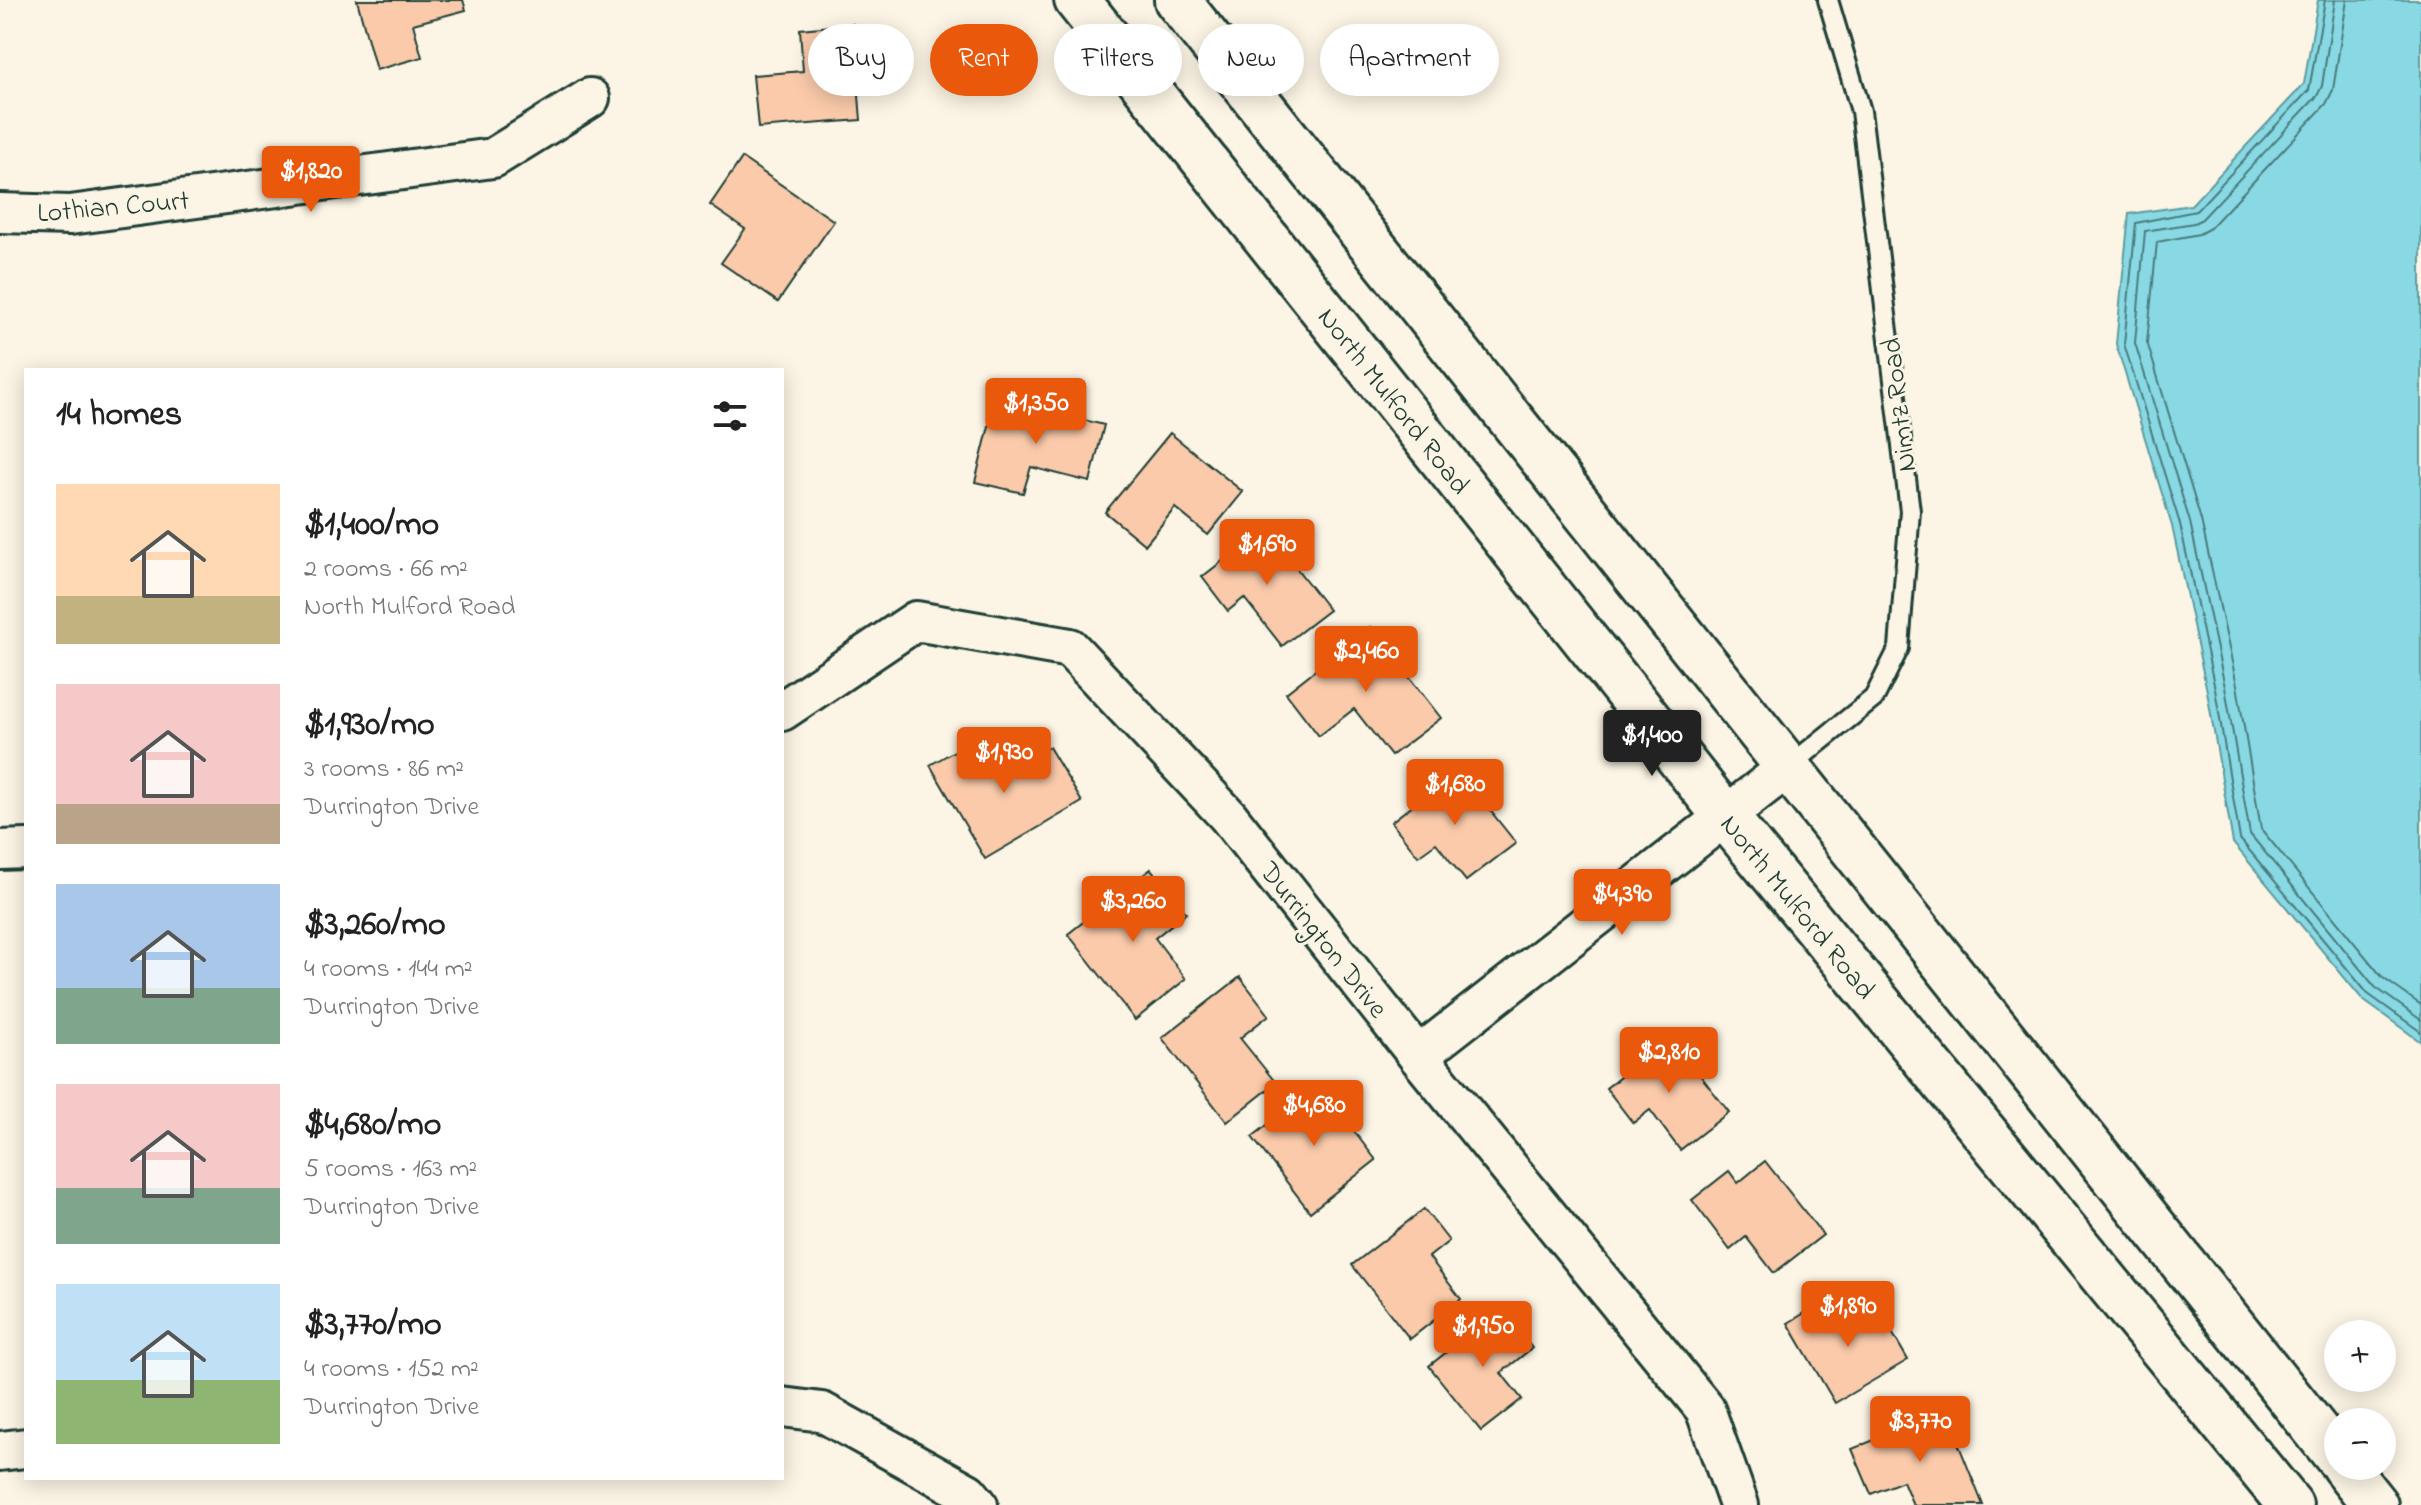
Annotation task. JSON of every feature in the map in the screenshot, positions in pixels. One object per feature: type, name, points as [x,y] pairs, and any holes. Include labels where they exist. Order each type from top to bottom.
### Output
[{"type":"street","name":"North Mulford Road","points":[[1077,0],[1726,817],[2290,1505]]},
{"type":"street","points":[[1177,0],[2324,1440]]},
{"type":"street","name":"Lothian Court","points":[[0,213],[70,215],[493,158],[590,98]]},
{"type":"street","name":"Durrington Drive","points":[[784,710],[916,621],[1070,648],[1228,816],[1705,1409],[1739,1505]]},
{"type":"street","points":[[1418,1056],[1787,768]]},
{"type":"street","points":[[0,850],[24,849]]},
{"type":"street","points":[[784,1407],[822,1412],[968,1493],[978,1505]]},
{"type":"street","points":[[0,1451],[24,1448]]},
{"type":"street","points":[[2355,1480],[2375,1505]]},
{"type":"lane","name":"Nimtz Road","points":[[1787,768],[1874,698],[1899,648],[1910,511],[1861,111],[1828,0]]},
{"type":"water","points":[[2318,0],[2421,0],[2421,1042],[2363,1000],[2233,843],[2207,691],[2172,526],[2116,344],[2129,214],[2191,205],[2304,84]]},
{"type":"building","points":[[357,0],[463,0],[466,10],[413,24],[422,57],[376,70]]},
{"type":"building","points":[[808,28],[808,96],[859,96],[861,120],[758,128],[753,75],[803,71],[800,29]]},
{"type":"building","points":[[742,158],[834,221],[778,302],[721,263],[745,229],[710,205]]},
{"type":"building","points":[[996,398],[1104,425],[1090,482],[1031,467],[1023,493],[975,482]]},
{"type":"building","points":[[1170,433],[1243,492],[1208,535],[1175,508],[1145,545],[1105,512]]},
{"type":"building","points":[[1265,528],[1329,610],[1282,646],[1244,598],[1228,611],[1202,577]]},
{"type":"building","points":[[1370,627],[1441,718],[1391,756],[1354,709],[1319,736],[1286,693]]},
{"type":"building","points":[[977,738],[1000,776],[1049,747],[1082,802],[985,859],[930,765]]},
{"type":"building","points":[[1458,770],[1516,843],[1466,881],[1436,843],[1418,856],[1391,822]]},
{"type":"building","points":[[1151,869],[1186,913],[1155,938],[1186,979],[1135,1020],[1068,934]]},
{"type":"building","points":[[1240,977],[1269,1015],[1240,1038],[1276,1083],[1227,1122],[1162,1038]]},
{"type":"building","points":[[1671,1038],[1729,1112],[1680,1150],[1650,1110],[1633,1123],[1606,1088]]},
{"type":"building","points":[[1318,1085],[1376,1160],[1310,1212],[1252,1137]]},
{"type":"building","points":[[1765,1161],[1823,1235],[1774,1273],[1746,1237],[1730,1250],[1692,1200],[1729,1171],[1738,1183]]},
{"type":"building","points":[[1424,1209],[1449,1241],[1429,1257],[1461,1299],[1410,1339],[1352,1265]]},
{"type":"building","points":[[1823,1302],[1839,1327],[1876,1305],[1908,1360],[1835,1403],[1788,1323]]},
{"type":"building","points":[[1501,1309],[1532,1348],[1501,1373],[1522,1399],[1481,1431],[1429,1366]]},
{"type":"building","points":[[1945,1411],[1983,1505],[1913,1505],[1903,1481],[1871,1494],[1852,1449]]}]
